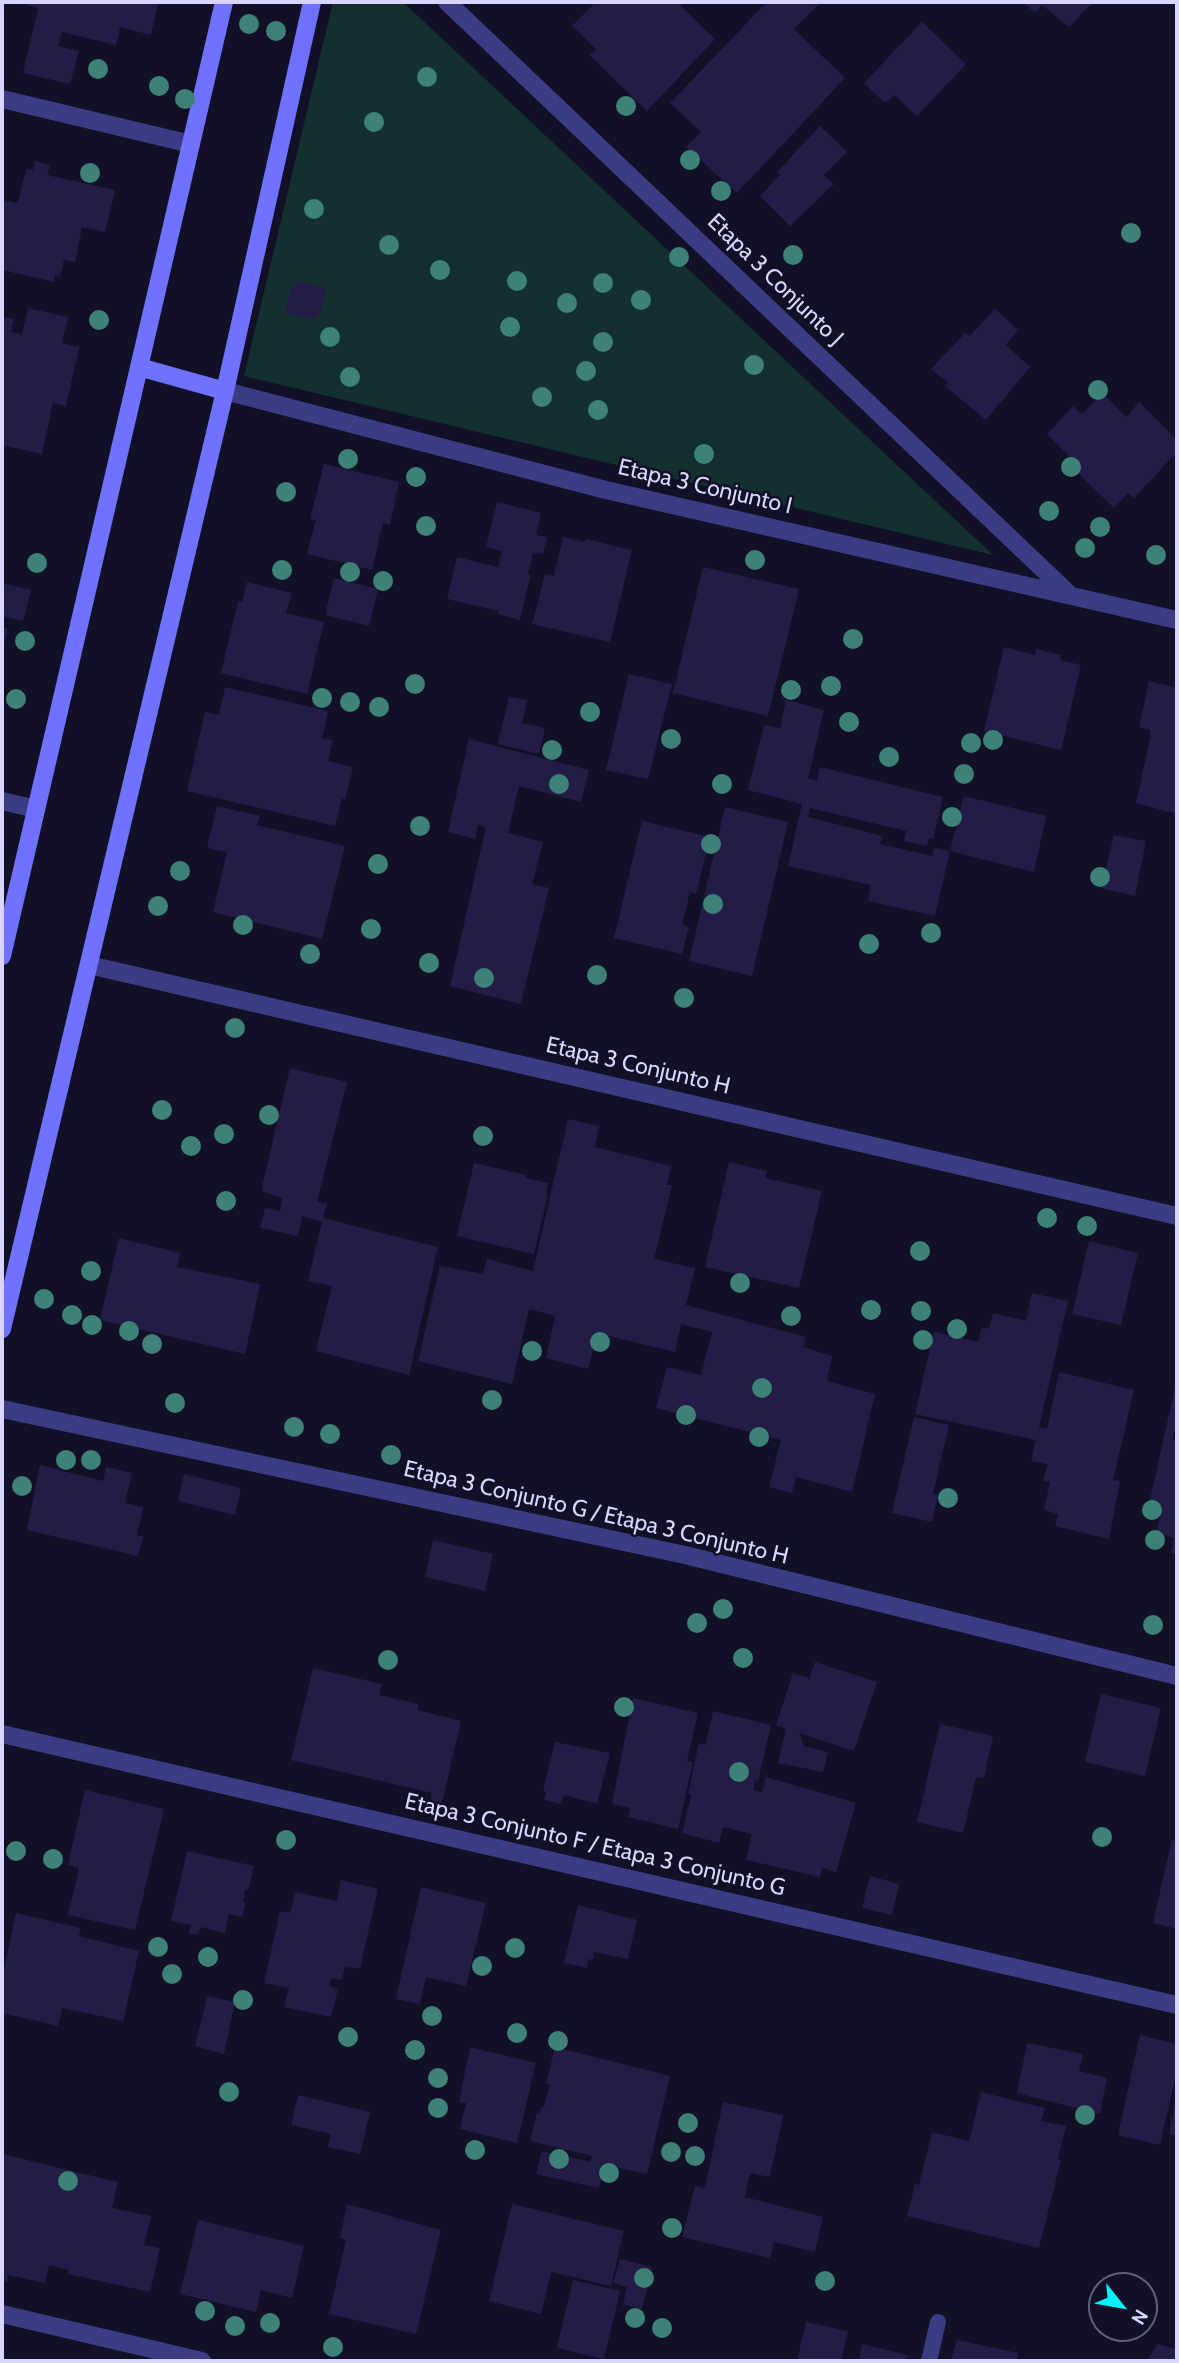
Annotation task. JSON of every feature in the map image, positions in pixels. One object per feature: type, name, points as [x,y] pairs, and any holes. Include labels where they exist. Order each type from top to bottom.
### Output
[{"type":"street","points":[[2,956],[224,2]]},
{"type":"street","points":[[2,1329],[225,391],[312,2]]},
{"type":"street","name":"Etapa 3 Conjunto J","points":[[447,2],[1069,594]]},
{"type":"street","points":[[2,99],[191,144]]},
{"type":"street","points":[[139,367],[225,391]]},
{"type":"street","name":"Etapa 3 Conjunto I","points":[[225,391],[606,490],[1177,620]]},
{"type":"street","points":[[2,801],[36,809]]},
{"type":"street","name":"Etapa 3 Conjunto H","points":[[89,965],[1177,1216]]},
{"type":"street","name":"Etapa 3 Conjunto G / Etapa 3 Conjunto H","points":[[2,1409],[685,1555],[1177,1676]]},
{"type":"street","name":"Etapa 3 Conjunto F / Etapa 3 Conjunto G","points":[[2,1734],[1177,2005]]},
{"type":"street","points":[[2,2314],[202,2361]]},
{"type":"lane","points":[[929,2361],[938,2322]]},
{"type":"green space","points":[[333,2],[403,2],[993,555],[244,376]]},
{"type":"building","points":[[17,2],[158,2],[151,35],[120,27],[116,45],[62,32],[58,46],[79,51],[70,84],[23,73],[38,8]]},
{"type":"building","points":[[596,2],[684,2],[681,6],[715,39],[647,111],[589,55],[596,49],[572,26]]},
{"type":"building","points":[[767,2],[821,2],[794,29],[845,78],[737,193],[686,147],[701,132],[670,103]]},
{"type":"building","points":[[1023,2],[1093,2],[1069,27],[1042,5],[1035,13]]},
{"type":"building","points":[[922,22],[966,64],[917,116],[894,95],[885,103],[864,83]]},
{"type":"building","points":[[820,126],[847,152],[824,175],[834,184],[790,226],[760,196],[780,175],[777,172]]},
{"type":"building","points":[[35,161],[50,165],[47,175],[115,190],[105,232],[82,227],[75,262],[64,260],[60,276],[55,275],[54,282],[2,270],[2,200],[18,203],[26,169],[33,170]]},
{"type":"building","points":[[300,281],[326,288],[321,312],[314,319],[285,314],[291,288]]},
{"type":"building","points":[[28,308],[68,317],[62,343],[79,347],[66,406],[53,403],[42,454],[2,445],[2,316],[14,319],[11,332],[22,334]]},
{"type":"building","points":[[995,309],[1018,330],[1006,345],[1030,367],[986,420],[945,386],[948,383],[931,369],[965,333],[970,336]]},
{"type":"building","points":[[1103,393],[1126,417],[1139,402],[1177,440],[1177,452],[1134,498],[1128,493],[1114,508],[1076,471],[1080,467],[1047,434],[1073,406],[1082,414]]},
{"type":"building","points":[[324,464],[399,482],[390,525],[383,523],[372,570],[307,554],[316,520],[310,519]]},
{"type":"building","points":[[497,502],[541,513],[536,535],[547,537],[543,554],[533,553],[528,574],[535,577],[530,576],[520,620],[498,614],[498,611],[447,599],[457,557],[498,567],[502,551],[486,547]]},
{"type":"building","points":[[563,537],[585,542],[586,539],[632,550],[610,642],[532,624],[545,574],[554,576]]},
{"type":"building","points":[[703,567],[799,589],[768,716],[673,693]]},
{"type":"building","points":[[334,578],[378,589],[369,626],[325,615]]},
{"type":"building","points":[[247,582],[292,593],[286,613],[324,622],[307,694],[221,673],[238,601],[242,602]]},
{"type":"building","points":[[2,583],[31,590],[23,621],[2,616]]},
{"type":"building","points":[[2,627],[8,629],[3,649],[2,649]]},
{"type":"building","points":[[1004,647],[1035,655],[1036,649],[1061,655],[1060,660],[1081,665],[1061,750],[984,731]]},
{"type":"building","points":[[629,674],[672,684],[648,779],[606,770]]},
{"type":"building","points":[[1149,681],[1177,688],[1177,814],[1136,803],[1151,734],[1150,730],[1139,727]]},
{"type":"building","points":[[225,687],[328,711],[322,738],[333,740],[328,761],[353,767],[335,826],[187,791],[205,712],[219,715]]},
{"type":"building","points":[[509,697],[527,700],[522,723],[545,728],[539,754],[498,744]]},
{"type":"building","points":[[786,700],[824,710],[808,778],[817,781],[820,767],[943,797],[933,839],[929,838],[927,846],[904,841],[906,831],[810,808],[808,817],[883,836],[880,844],[932,856],[934,848],[950,851],[935,916],[868,901],[871,885],[788,866],[802,804],[748,790],[764,725],[780,728]]},
{"type":"building","points":[[469,739],[589,770],[581,802],[519,786],[508,833],[543,842],[532,884],[549,888],[521,1004],[450,986],[486,827],[478,825],[475,839],[448,832]]},
{"type":"building","points":[[964,796],[1046,816],[1034,872],[950,851]]},
{"type":"building","points":[[217,806],[260,816],[257,825],[345,846],[322,939],[213,912],[227,852],[207,848]]},
{"type":"building","points":[[725,807],[788,822],[752,976],[689,961]]},
{"type":"building","points":[[642,821],[710,837],[696,894],[690,892],[682,925],[689,926],[682,954],[614,938]]},
{"type":"building","points":[[1114,835],[1146,841],[1135,896],[1101,888]]},
{"type":"building","points":[[290,1068],[347,1082],[317,1202],[327,1203],[323,1218],[438,1247],[409,1375],[316,1351],[332,1286],[308,1281],[322,1222],[302,1216],[298,1236],[260,1228],[265,1208],[280,1211],[282,1198],[261,1191]]},
{"type":"building","points":[[568,1119],[599,1126],[595,1147],[671,1166],[667,1185],[672,1185],[654,1259],[695,1268],[686,1305],[806,1337],[803,1347],[832,1356],[827,1381],[875,1394],[852,1492],[796,1477],[792,1493],[769,1487],[781,1440],[656,1408],[667,1367],[701,1375],[712,1332],[681,1324],[675,1352],[597,1333],[588,1369],[546,1358],[555,1316],[529,1309],[512,1384],[418,1361],[440,1266],[483,1274],[487,1259],[533,1271]]},
{"type":"building","points":[[729,1162],[767,1171],[765,1178],[822,1191],[799,1288],[705,1267]]},
{"type":"building","points":[[474,1163],[548,1183],[548,1194],[534,1254],[457,1236]]},
{"type":"building","points":[[119,1238],[180,1253],[177,1267],[260,1284],[245,1354],[100,1320]]},
{"type":"building","points":[[1089,1241],[1138,1253],[1121,1325],[1072,1314]]},
{"type":"building","points":[[1032,1293],[1068,1301],[1039,1427],[1047,1429],[1059,1372],[1134,1390],[1113,1480],[1120,1481],[1109,1539],[1055,1526],[1058,1514],[1044,1510],[1050,1482],[1043,1481],[1048,1464],[1031,1461],[1036,1440],[915,1414],[934,1332],[978,1342],[982,1327],[989,1329],[993,1313],[1026,1321]]},
{"type":"building","points":[[1176,1383],[1177,1420],[1172,1441],[1177,1437],[1177,1554],[1171,1553],[1174,1538],[1157,1533],[1162,1507],[1149,1504]]},
{"type":"building","points":[[914,1417],[949,1425],[933,1494],[938,1495],[932,1522],[892,1513]]},
{"type":"building","points":[[40,1465],[103,1481],[106,1467],[132,1473],[125,1503],[143,1507],[137,1535],[143,1536],[138,1556],[27,1530]]},
{"type":"building","points":[[184,1474],[241,1488],[235,1515],[178,1501]]},
{"type":"building","points":[[433,1540],[493,1554],[485,1591],[425,1577]]},
{"type":"building","points":[[815,1662],[877,1682],[854,1751],[799,1733],[804,1746],[828,1752],[823,1772],[778,1763],[786,1729],[776,1725],[793,1673],[809,1678]]},
{"type":"building","points":[[313,1668],[382,1684],[379,1695],[418,1704],[417,1710],[461,1721],[440,1811],[428,1808],[432,1793],[291,1760]]},
{"type":"building","points":[[1101,1694],[1161,1708],[1145,1776],[1085,1762]]},
{"type":"building","points":[[633,1698],[698,1713],[687,1761],[693,1762],[678,1829],[628,1817],[630,1808],[612,1804]]},
{"type":"building","points":[[713,1711],[771,1725],[758,1781],[755,1780],[753,1790],[762,1792],[766,1777],[856,1803],[836,1872],[822,1868],[820,1877],[746,1860],[752,1834],[723,1827],[719,1843],[682,1833],[699,1743],[706,1745]]},
{"type":"building","points":[[940,1724],[993,1736],[984,1778],[976,1777],[963,1833],[917,1822]]},
{"type":"building","points":[[555,1742],[610,1753],[597,1804],[564,1795],[561,1804],[544,1800],[546,1792],[543,1791]]},
{"type":"building","points":[[85,1790],[164,1809],[135,1930],[68,1915],[79,1868],[68,1865]]},
{"type":"building","points":[[1172,1839],[1177,1841],[1177,1929],[1153,1923]]},
{"type":"building","points":[[187,1851],[254,1866],[248,1890],[245,1890],[243,1902],[246,1903],[242,1917],[229,1914],[225,1933],[201,1927],[198,1935],[189,1933],[191,1925],[171,1921]]},
{"type":"building","points":[[870,1876],[899,1884],[892,1915],[862,1908]]},
{"type":"building","points":[[341,1880],[378,1889],[360,1969],[345,1966],[342,1980],[331,1978],[329,1986],[338,1989],[331,2017],[284,2007],[289,1988],[264,1983],[280,1911],[290,1913],[295,1892],[337,1901]]},
{"type":"building","points":[[421,1887],[486,1903],[466,1986],[426,1977],[420,2004],[396,1999]]},
{"type":"building","points":[[578,1905],[637,1920],[628,1959],[594,1952],[593,1960],[588,1959],[587,1968],[564,1963]]},
{"type":"building","points":[[16,1913],[81,1928],[79,1936],[139,1951],[123,2021],[62,2008],[58,2026],[2,2013],[2,1978]]},
{"type":"building","points":[[207,1996],[235,2002],[224,2054],[195,2046]]},
{"type":"building","points":[[1140,2035],[1177,2044],[1177,2070],[1160,2145],[1118,2135]]},
{"type":"building","points":[[1027,2043],[1083,2054],[1079,2071],[1107,2078],[1100,2114],[1017,2093]]},
{"type":"building","points":[[470,2047],[536,2063],[517,2143],[460,2129],[466,2103],[459,2102]]},
{"type":"building","points":[[555,2047],[670,2076],[647,2174],[605,2165],[599,2188],[536,2174],[542,2151],[590,2162],[592,2156],[530,2141],[537,2113],[544,2107],[550,2085],[546,2084]]},
{"type":"building","points":[[981,2092],[1045,2108],[1041,2121],[1066,2126],[1058,2160],[1061,2160],[1039,2248],[907,2216],[915,2184],[919,2185],[932,2132],[969,2141]]},
{"type":"building","points":[[298,2095],[370,2112],[360,2154],[328,2147],[331,2134],[291,2125]]},
{"type":"building","points":[[1177,2100],[1177,2136],[1169,2134]]},
{"type":"building","points":[[723,2102],[783,2115],[770,2177],[750,2173],[745,2197],[823,2217],[815,2252],[774,2242],[770,2258],[682,2237],[695,2186],[705,2188]]},
{"type":"building","points":[[2,2154],[118,2182],[112,2208],[151,2216],[144,2245],[160,2248],[150,2292],[68,2274],[69,2270],[49,2265],[45,2283],[8,2275],[7,2282],[2,2281]]},
{"type":"building","points":[[347,2204],[441,2230],[416,2334],[329,2314],[346,2240],[340,2238]]},
{"type":"building","points":[[512,2204],[624,2231],[611,2286],[551,2272],[541,2314],[489,2301]]},
{"type":"building","points":[[198,2220],[304,2246],[292,2298],[261,2290],[256,2312],[180,2294]]},
{"type":"building","points":[[620,2259],[652,2267],[642,2309],[623,2305],[627,2287],[613,2283]]},
{"type":"building","points":[[573,2280],[620,2291],[604,2359],[557,2348]]},
{"type":"building","points":[[806,2322],[848,2331],[841,2361],[797,2361]]},
{"type":"building","points":[[957,2340],[1018,2353],[1016,2361],[951,2361]]},
{"type":"building","points":[[862,2344],[907,2355],[905,2361],[859,2361]]},
{"type":"building","points":[[1158,2344],[1177,2349],[1177,2361],[1146,2361]]}]
